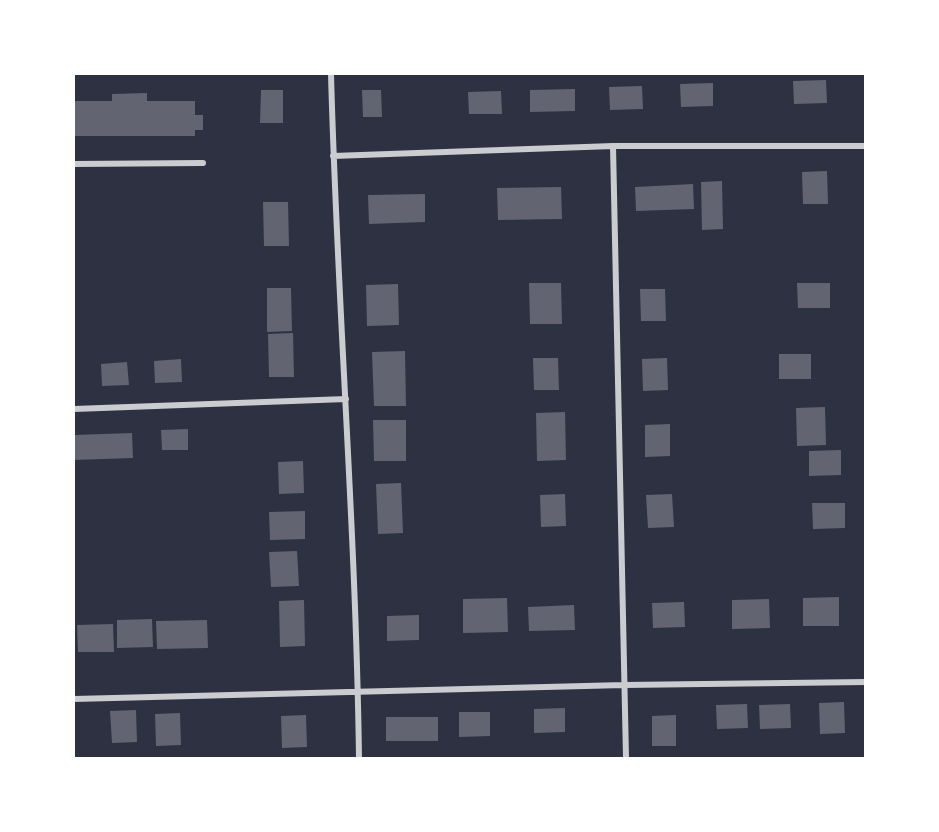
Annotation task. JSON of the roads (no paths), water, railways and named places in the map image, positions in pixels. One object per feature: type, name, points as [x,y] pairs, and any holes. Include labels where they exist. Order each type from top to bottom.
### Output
[{"type":"street","points":[[331,74],[359,759]]},
{"type":"street","points":[[333,156],[613,146],[866,146]]},
{"type":"street","points":[[613,146],[626,759]]},
{"type":"street","points":[[74,164],[203,163]]},
{"type":"street","points":[[74,409],[346,399]]},
{"type":"street","points":[[74,699],[624,685],[866,682]]}]
